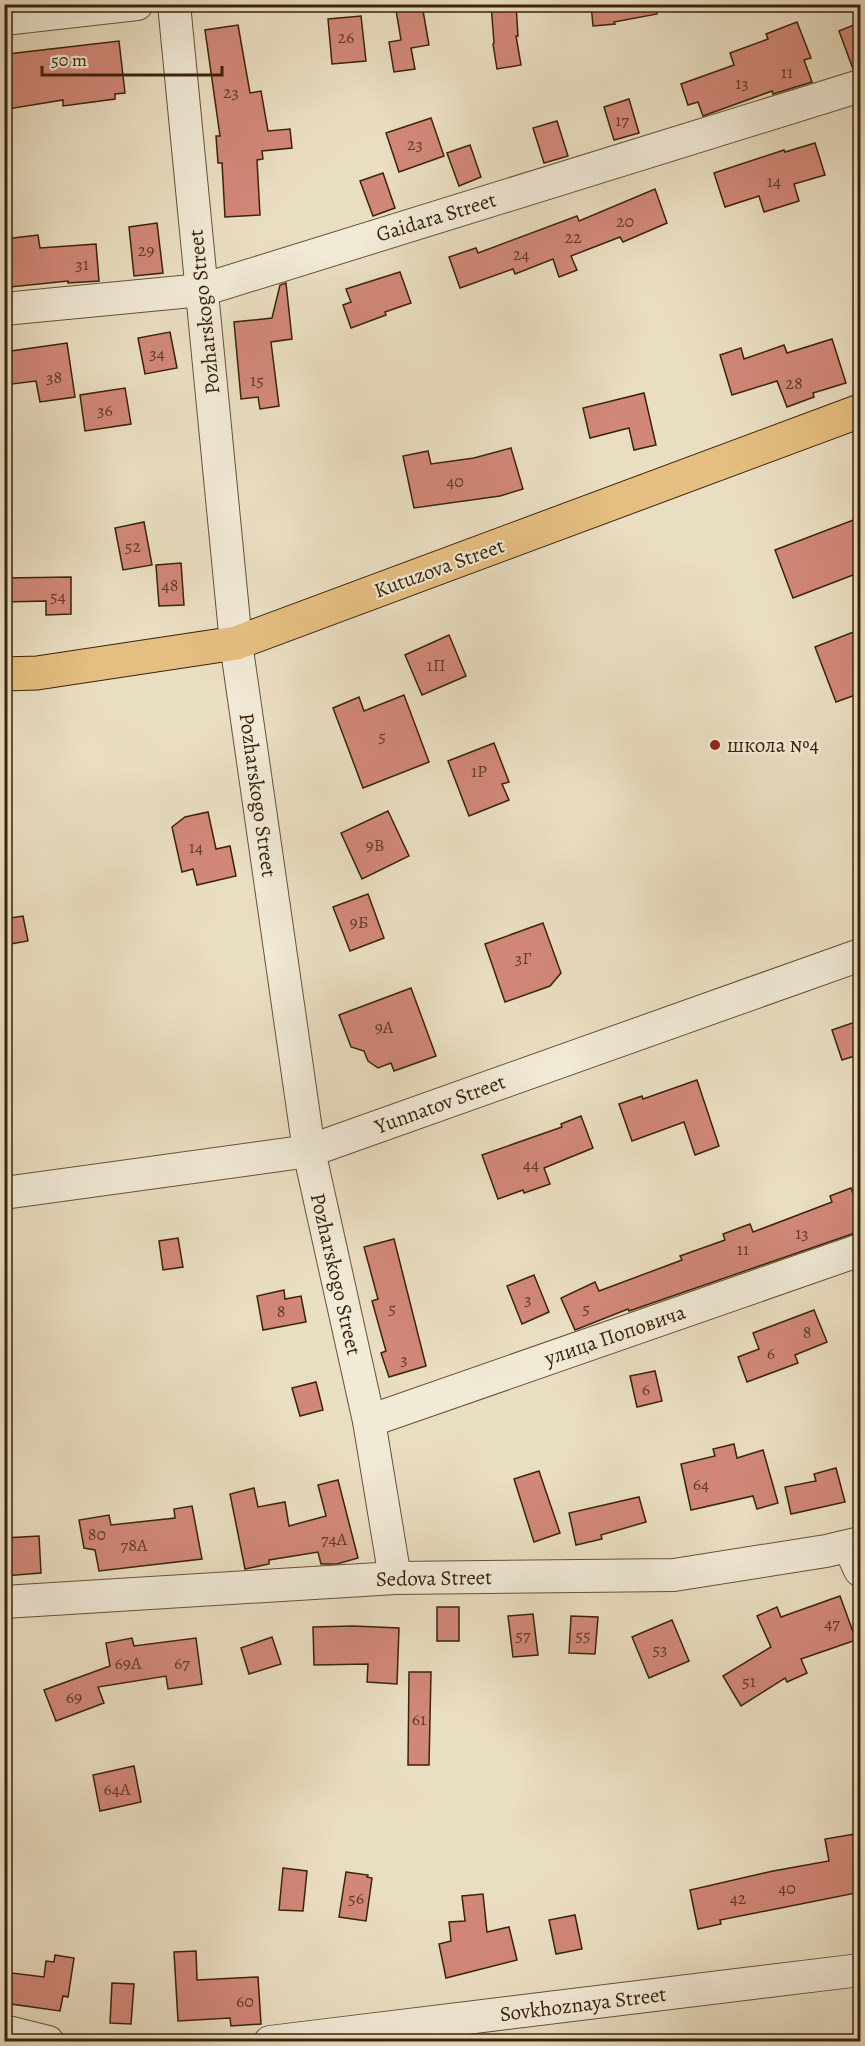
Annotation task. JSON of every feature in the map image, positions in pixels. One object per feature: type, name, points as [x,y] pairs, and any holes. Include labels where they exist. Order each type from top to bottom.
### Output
[{"type":"main road","name":"Kutuzova Street","points":[[4,674],[37,673],[236,644],[861,411]]},
{"type":"street","points":[[4,19],[137,4]]},
{"type":"street","name":"Pozharskogo Street","points":[[174,4],[236,644],[309,1151],[369,1420],[395,1578]]},
{"type":"street","name":"Gaidara Street","points":[[4,309],[202,290],[861,86]]},
{"type":"street","name":"Yunnatov Street","points":[[4,1193],[309,1151],[861,955]]},
{"type":"street","name":"улица Поповича","points":[[369,1420],[861,1250]]},
{"type":"street","name":"Sedova Street","points":[[4,1602],[395,1578],[674,1575],[826,1551],[857,1553]]},
{"type":"street","name":"Sovkhoznaya Street","points":[[270,2042],[861,1970]]},
{"type":"street","points":[[4,2031],[48,2042]]},
{"type":"building","points":[[491,4],[516,4],[518,36],[516,36],[521,65],[497,69]]},
{"type":"building","points":[[591,4],[656,4],[657,14],[614,22],[615,24],[593,26]]},
{"type":"building","points":[[422,5],[429,45],[411,48],[415,69],[394,72],[389,42],[401,40],[396,10]]},
{"type":"building","points":[[361,16],[366,61],[332,64],[328,19]]},
{"type":"building","points":[[797,22],[811,58],[804,60],[812,82],[773,94],[772,91],[703,116],[698,102],[688,105],[681,84],[734,65],[730,53],[768,39],[766,34]]},
{"type":"building","points":[[861,22],[861,69],[853,69],[839,31]]},
{"type":"building","points":[[238,25],[250,93],[261,91],[268,131],[290,129],[292,148],[262,151],[263,159],[257,160],[260,215],[225,217],[222,163],[218,163],[216,136],[220,136],[205,30]]},
{"type":"building","points":[[119,41],[125,93],[115,94],[115,99],[63,106],[63,100],[8,109],[4,73],[11,72],[8,54]]},
{"type":"building","points":[[629,99],[639,133],[614,140],[604,107]]},
{"type":"building","points":[[431,118],[444,156],[399,172],[386,133]]},
{"type":"building","points":[[557,121],[568,156],[544,163],[533,128]]},
{"type":"building","points":[[815,143],[825,175],[794,184],[799,201],[764,212],[759,196],[725,207],[714,173],[784,150],[785,152]]},
{"type":"building","points":[[470,145],[481,177],[459,186],[447,153]]},
{"type":"building","points":[[383,173],[395,208],[373,216],[360,181]]},
{"type":"building","points":[[655,189],[667,223],[623,242],[620,237],[571,256],[577,270],[559,277],[553,259],[515,274],[513,269],[460,288],[449,257],[476,248],[478,253],[577,216],[579,221]]},
{"type":"building","points":[[157,223],[163,273],[134,276],[129,227]]},
{"type":"building","points":[[38,235],[40,248],[96,244],[99,281],[68,283],[68,281],[10,287],[5,239]]},
{"type":"building","points":[[400,272],[411,303],[351,328],[343,305],[351,302],[346,289]]},
{"type":"building","points":[[286,283],[292,339],[271,342],[279,406],[260,409],[258,397],[241,399],[234,322],[272,318],[280,285]]},
{"type":"building","points":[[170,332],[177,368],[145,374],[138,338]]},
{"type":"building","points":[[832,339],[846,383],[813,393],[814,397],[787,407],[777,381],[732,395],[720,355],[741,348],[744,359],[784,345],[787,353]]},
{"type":"building","points":[[67,343],[75,397],[40,402],[36,381],[4,385],[4,352]]},
{"type":"building","points":[[125,388],[131,424],[85,431],[80,395]]},
{"type":"building","points":[[644,393],[656,445],[634,450],[629,428],[590,438],[583,408]]},
{"type":"building","points":[[511,448],[523,489],[500,496],[414,508],[403,456],[428,451],[431,464],[474,458]]},
{"type":"building","points":[[861,517],[861,572],[793,598],[775,550]]},
{"type":"building","points":[[144,522],[152,565],[123,570],[115,528]]},
{"type":"building","points":[[181,563],[184,605],[159,606],[156,565]]},
{"type":"building","points":[[71,577],[71,614],[46,615],[46,601],[4,602],[4,578]]},
{"type":"building","points":[[861,629],[861,693],[836,702],[815,647]]},
{"type":"building","points":[[449,635],[466,676],[422,695],[405,655]]},
{"type":"building","points":[[404,695],[429,762],[363,788],[333,708],[359,697],[364,711]]},
{"type":"building","points":[[494,743],[509,782],[502,784],[509,800],[469,816],[448,761]]},
{"type":"building","points":[[388,811],[409,856],[362,879],[341,833]]},
{"type":"building","points":[[208,812],[216,849],[230,846],[236,876],[197,885],[193,869],[182,872],[172,827],[185,817]]},
{"type":"building","points":[[368,894],[384,938],[350,951],[333,907]]},
{"type":"building","points":[[23,916],[28,941],[4,945],[4,919]]},
{"type":"building","points":[[543,923],[561,973],[550,986],[505,1002],[485,944]]},
{"type":"building","points":[[411,988],[436,1056],[394,1071],[391,1063],[378,1068],[368,1061],[364,1051],[351,1047],[339,1015]]},
{"type":"building","points":[[861,1020],[861,1054],[842,1060],[832,1030]]},
{"type":"building","points":[[697,1080],[719,1146],[695,1155],[684,1122],[632,1141],[619,1104],[642,1096],[643,1099]]},
{"type":"building","points":[[581,1116],[593,1148],[544,1168],[550,1184],[498,1199],[482,1155],[562,1127],[561,1124]]},
{"type":"building","points":[[851,1188],[861,1211],[861,1231],[629,1311],[628,1309],[575,1330],[561,1298],[595,1282],[599,1291],[682,1260],[680,1256],[725,1240],[723,1234],[750,1224],[753,1232],[832,1202],[830,1196]]},
{"type":"building","points":[[178,1238],[183,1267],[163,1270],[159,1241]]},
{"type":"building","points":[[394,1239],[426,1366],[389,1377],[381,1353],[386,1351],[372,1301],[378,1299],[364,1247]]},
{"type":"building","points":[[534,1275],[549,1312],[522,1324],[507,1286]]},
{"type":"building","points":[[284,1290],[285,1299],[301,1296],[306,1322],[263,1330],[257,1296]]},
{"type":"building","points":[[814,1310],[827,1342],[795,1355],[798,1363],[747,1382],[738,1357],[759,1349],[753,1333]]},
{"type":"building","points":[[655,1371],[662,1401],[637,1407],[630,1376]]},
{"type":"building","points":[[316,1382],[323,1410],[300,1416],[292,1388]]},
{"type":"building","points":[[734,1444],[737,1458],[763,1450],[778,1503],[757,1509],[753,1496],[691,1510],[681,1464],[715,1456],[713,1449]]},
{"type":"building","points":[[836,1468],[845,1502],[791,1514],[785,1487],[816,1481],[814,1474]]},
{"type":"building","points":[[539,1471],[560,1533],[534,1542],[514,1479]]},
{"type":"building","points":[[338,1480],[358,1558],[337,1564],[321,1564],[318,1552],[269,1560],[269,1564],[245,1569],[230,1494],[254,1488],[258,1507],[285,1502],[289,1526],[326,1516],[318,1485]]},
{"type":"building","points":[[639,1497],[646,1522],[601,1535],[602,1539],[576,1545],[569,1513]]},
{"type":"building","points":[[192,1506],[202,1559],[99,1571],[95,1550],[84,1548],[79,1520],[109,1515],[111,1525],[175,1518],[174,1509]]},
{"type":"building","points":[[39,1536],[41,1573],[4,1576],[4,1538]]},
{"type":"building","points":[[840,1596],[856,1640],[801,1659],[807,1673],[787,1682],[785,1678],[741,1706],[723,1676],[771,1647],[757,1616],[777,1607],[781,1617]]},
{"type":"building","points":[[437,1607],[459,1607],[459,1641],[437,1641]]},
{"type":"building","points":[[533,1614],[538,1655],[513,1657],[508,1616]]},
{"type":"building","points":[[571,1616],[598,1617],[595,1654],[569,1653]]},
{"type":"building","points":[[672,1620],[689,1661],[649,1678],[632,1637]]},
{"type":"building","points":[[313,1627],[399,1628],[397,1684],[367,1682],[368,1664],[314,1665]]},
{"type":"building","points":[[272,1637],[281,1664],[249,1674],[241,1648]]},
{"type":"building","points":[[132,1638],[134,1646],[196,1638],[202,1684],[168,1689],[166,1676],[98,1687],[104,1703],[56,1721],[44,1690],[110,1666],[106,1643]]},
{"type":"building","points":[[409,1672],[431,1672],[429,1765],[408,1765]]},
{"type":"building","points":[[134,1766],[141,1802],[100,1811],[93,1775]]},
{"type":"building","points":[[861,1833],[861,1892],[720,1920],[721,1924],[698,1929],[690,1890],[829,1861],[825,1839]]},
{"type":"building","points":[[283,1868],[307,1871],[303,1911],[279,1910]]},
{"type":"building","points":[[346,1872],[368,1875],[367,1877],[372,1878],[366,1921],[339,1917]]},
{"type":"building","points":[[483,1894],[487,1932],[509,1927],[517,1960],[446,1978],[439,1944],[451,1941],[449,1922],[465,1921],[462,1896]]},
{"type":"building","points":[[575,1915],[582,1949],[556,1954],[549,1920]]},
{"type":"building","points":[[196,1951],[197,1980],[258,1977],[261,2024],[231,2026],[230,2018],[178,2021],[174,1952]]},
{"type":"building","points":[[55,1955],[74,1958],[68,1997],[63,1996],[60,2011],[4,2003],[4,1972],[44,1977],[46,1961],[54,1962]]},
{"type":"building","points":[[112,1983],[134,1984],[131,2024],[110,2023]]},
{"type":"place","name":"школа №4","points":[[715,745]]}]
